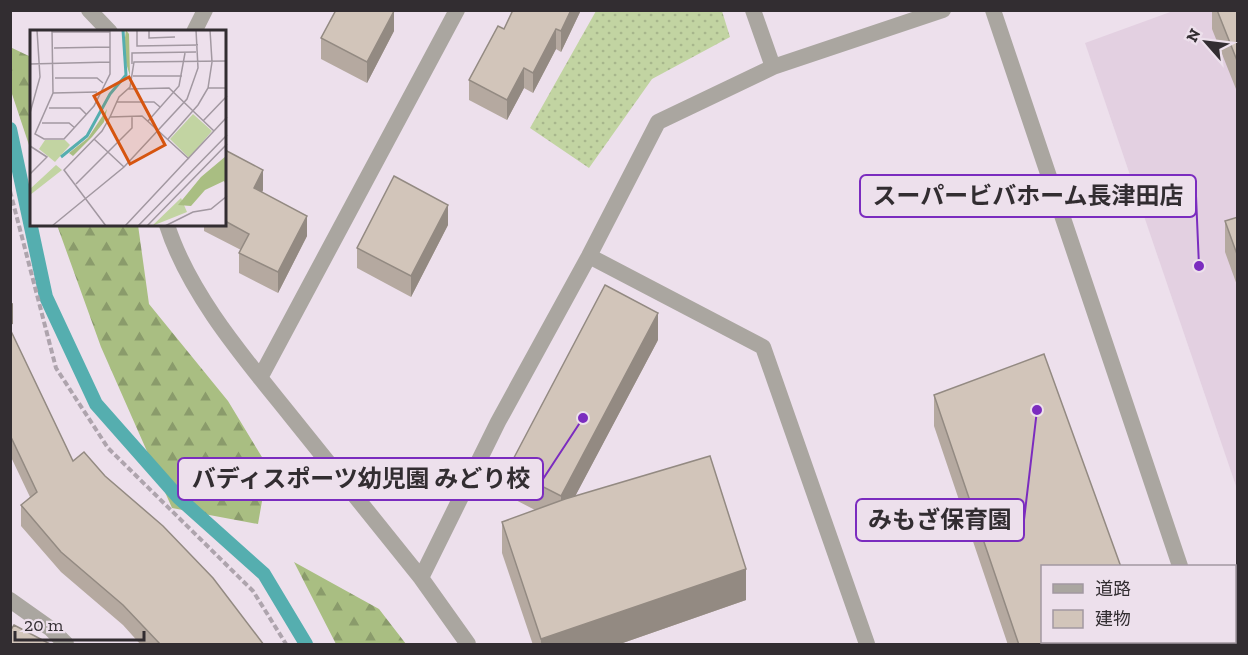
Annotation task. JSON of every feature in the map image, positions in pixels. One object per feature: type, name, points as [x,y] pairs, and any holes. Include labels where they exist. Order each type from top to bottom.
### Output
[{"type":"street","points":[[89,10],[108,30]]},
{"type":"street","points":[[195,30],[205,10]]},
{"type":"street","points":[[260,378],[457,10]]},
{"type":"street","points":[[753,10],[773,67]]},
{"type":"street","points":[[421,578],[498,422],[589,256],[658,122],[773,67],[943,10]]},
{"type":"street","points":[[993,10],[1179,565]]},
{"type":"street","points":[[168,226],[172,241],[207,306],[260,378],[421,578],[468,645]]},
{"type":"street","points":[[589,256],[763,347],[867,645]]},
{"type":"street","points":[[10,600],[51,629],[66,645]]},
{"type":"path","points":[[10,191],[56,368],[108,448],[253,591],[286,645]]},
{"type":"shaded area","points":[[1173,11],[1237,11],[1237,489],[1085,43]]},
{"type":"green space","points":[[596,11],[722,11],[730,37],[652,79],[589,168],[530,128]]},
{"type":"green space","points":[[10,47],[30,57],[30,148],[11,91]]},
{"type":"green space","points":[[57,226],[138,226],[149,304],[228,401],[268,467],[258,524],[172,508],[101,347]]},
{"type":"green space","points":[[294,562],[379,609],[406,644],[336,644]]},
{"type":"building","points":[[336,10],[394,11],[367,62],[321,38]]},
{"type":"building","points":[[513,10],[571,10],[561,31],[556,29],[533,73],[524,68],[507,100],[469,80],[498,26],[504,29]]},
{"type":"building","points":[[1217,10],[1238,10],[1238,63]]},
{"type":"building","points":[[226,151],[263,170],[254,188],[307,216],[278,272],[239,253],[249,234],[226,222]]},
{"type":"building","points":[[394,176],[448,205],[411,276],[357,248]]},
{"type":"building","points":[[1238,217],[1238,257],[1225,221]]},
{"type":"building","points":[[605,285],[658,313],[561,496],[508,469]]},
{"type":"building","points":[[10,329],[73,461],[84,452],[105,476],[163,526],[213,578],[264,645],[161,645],[123,605],[61,552],[21,505],[37,492],[10,435]]},
{"type":"building","points":[[1044,354],[1120,565],[1041,565],[1041,643],[1149,643],[1150,645],[1019,645],[934,395]]},
{"type":"building","points":[[710,456],[746,569],[541,639],[502,522],[565,499]]},
{"type":"building","points":[[14,625],[50,645],[10,645],[10,631]]},
{"type":"waterway","points":[[10,129],[30,222]]},
{"type":"waterway","points":[[31,226],[46,297],[96,404],[179,498],[264,574],[306,644]]},
{"type":"place","name":"スーパービバホーム長津田店","points":[[1199,266]]},
{"type":"place","name":"みもざ保育園","points":[[1037,410]]},
{"type":"place","name":"バディスポーツ幼児園 みどり校","points":[[583,418]]}]
